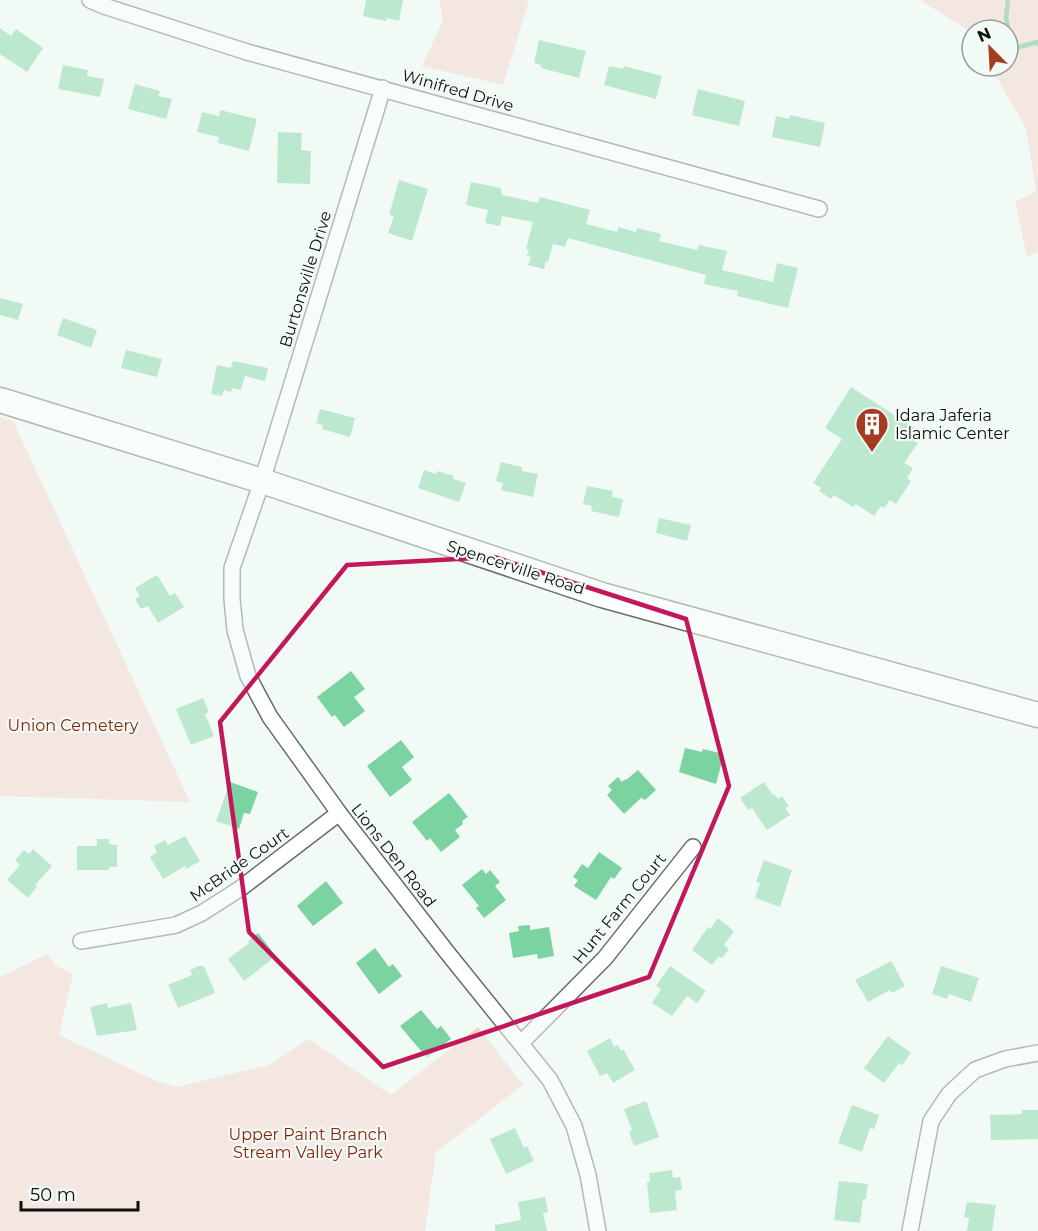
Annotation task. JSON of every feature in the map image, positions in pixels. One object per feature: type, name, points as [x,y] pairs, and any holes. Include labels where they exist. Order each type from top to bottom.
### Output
[{"type":"main road","name":"Spencerville Road","points":[[0,400],[262,481],[602,595],[1038,715]]},
{"type":"street","name":"Winifred Drive","points":[[90,0],[247,52],[383,87],[819,209]]},
{"type":"street","name":"Burtonsville Drive","points":[[262,481],[383,87]]},
{"type":"street","name":"Lions Den Road","points":[[262,481],[232,568],[235,630],[248,676],[270,717],[339,813],[550,1080],[574,1126],[588,1175],[598,1231]]},
{"type":"street","name":"McBride Court","points":[[81,941],[177,925],[202,913],[241,888],[339,813]]},
{"type":"street","name":"Hunt Farm Court","points":[[522,1042],[605,958],[693,847]]},
{"type":"street","points":[[910,1231],[931,1121],[949,1094],[975,1070],[1005,1059],[1038,1053]]},
{"type":"highlighted area","points":[[494,557],[686,619],[729,786],[649,977],[383,1067],[249,932],[220,722],[347,565]]},
{"type":"green space","points":[[439,0],[529,0],[503,85],[422,66],[443,20]]},
{"type":"green space","points":[[920,0],[1038,0],[1038,252],[1027,256],[1015,202],[1036,191],[1026,128],[997,78],[1020,78],[1020,18],[960,18],[960,25]]},
{"type":"green space","name":"Union Cemetery","points":[[0,417],[13,421],[190,802],[0,796]]},
{"type":"green space","name":"Upper Paint Branch Stream Valley Park","points":[[47,954],[56,966],[73,974],[59,1035],[156,1081],[177,1087],[269,1065],[309,1039],[391,1095],[478,1027],[523,1085],[436,1152],[425,1231],[0,1231],[0,977]]},
{"type":"building","points":[[366,0],[403,0],[399,21],[363,16]]},
{"type":"building","points":[[0,28],[11,36],[16,29],[43,48],[27,72],[0,54]]},
{"type":"building","points":[[539,40],[586,51],[579,78],[541,68],[541,65],[534,63]]},
{"type":"building","points":[[63,65],[88,70],[87,76],[104,79],[100,97],[58,89]]},
{"type":"building","points":[[609,66],[623,69],[624,66],[662,76],[656,99],[604,85]]},
{"type":"building","points":[[135,84],[160,91],[158,96],[172,99],[166,119],[128,109]]},
{"type":"building","points":[[698,89],[745,101],[739,126],[692,115]]},
{"type":"building","points":[[220,110],[257,119],[249,151],[218,143],[219,137],[197,132],[202,112],[219,116]]},
{"type":"building","points":[[790,115],[825,123],[820,147],[772,137],[776,116],[789,119]]},
{"type":"building","points":[[278,132],[302,133],[301,150],[311,151],[310,184],[277,183]]},
{"type":"building","points":[[399,180],[428,189],[412,241],[388,233],[394,216],[389,215]]},
{"type":"building","points":[[471,182],[501,188],[502,195],[538,203],[540,197],[590,210],[586,224],[617,232],[618,227],[636,232],[637,228],[661,234],[659,241],[697,250],[699,245],[727,251],[722,270],[773,282],[777,263],[798,268],[788,308],[737,296],[738,291],[704,284],[706,275],[568,238],[565,247],[553,244],[544,269],[528,265],[531,257],[527,256],[529,250],[526,249],[533,222],[502,216],[500,226],[485,223],[488,210],[466,205]]},
{"type":"building","points":[[0,298],[23,304],[18,320],[0,315]]},
{"type":"building","points":[[63,318],[97,330],[91,348],[57,335]]},
{"type":"building","points":[[126,350],[162,359],[157,377],[121,368]]},
{"type":"building","points":[[233,361],[268,368],[265,381],[245,376],[241,390],[232,388],[231,392],[224,390],[222,396],[211,394],[217,365],[231,368]]},
{"type":"building","name":"Idara Jaferia Islamic Center","points":[[851,387],[917,430],[912,439],[918,443],[904,463],[913,468],[907,478],[911,481],[896,504],[890,500],[884,508],[881,506],[874,516],[856,504],[853,507],[834,495],[831,499],[819,491],[821,488],[813,483],[842,439],[825,428]]},
{"type":"building","points":[[320,409],[355,418],[350,437],[322,429],[323,425],[316,423]]},
{"type":"building","points":[[501,462],[522,467],[522,471],[538,474],[533,497],[501,490],[503,483],[496,481]]},
{"type":"building","points":[[424,470],[454,476],[453,479],[466,483],[459,502],[418,488]]},
{"type":"building","points":[[587,486],[613,491],[612,497],[623,499],[619,517],[591,511],[592,506],[583,504]]},
{"type":"building","points":[[659,518],[691,525],[687,541],[656,533]]},
{"type":"building","points":[[157,575],[170,596],[175,593],[184,607],[158,623],[148,606],[141,609],[135,599],[140,596],[135,588]]},
{"type":"building","points":[[351,671],[365,689],[354,697],[365,711],[344,727],[335,715],[332,717],[317,697]]},
{"type":"building","points":[[203,698],[209,712],[205,714],[214,736],[191,745],[176,709]]},
{"type":"building","points":[[401,740],[414,757],[402,767],[412,780],[390,797],[367,766]]},
{"type":"building","points":[[685,748],[724,754],[716,784],[679,772]]},
{"type":"building","points":[[638,770],[656,790],[645,800],[641,798],[624,814],[607,795],[612,790],[608,786],[618,777],[622,782]]},
{"type":"building","points":[[230,782],[258,792],[250,814],[244,813],[239,829],[216,821]]},
{"type":"building","points":[[764,782],[778,799],[782,796],[789,806],[785,808],[790,815],[767,830],[752,808],[748,810],[740,798]]},
{"type":"building","points":[[449,793],[468,817],[455,830],[460,837],[441,852],[430,838],[427,841],[412,822]]},
{"type":"building","points":[[185,836],[200,861],[186,869],[185,866],[163,879],[150,857],[157,852],[154,846],[165,840],[168,845]]},
{"type":"building","points":[[97,839],[109,839],[109,844],[117,845],[117,867],[109,867],[109,870],[77,870],[77,846],[97,846]]},
{"type":"building","points":[[33,849],[52,866],[35,885],[37,887],[28,898],[7,880],[20,865],[15,860],[24,850],[29,854]]},
{"type":"building","points":[[599,852],[622,868],[614,879],[611,877],[596,900],[574,886],[578,880],[573,877],[582,864],[588,868]]},
{"type":"building","points":[[764,860],[792,870],[780,907],[755,898],[760,883],[756,882]]},
{"type":"building","points":[[482,869],[486,874],[490,870],[500,882],[495,886],[506,900],[484,918],[476,908],[479,906],[462,885]]},
{"type":"building","points":[[326,881],[343,903],[313,926],[297,906]]},
{"type":"building","points":[[718,918],[734,931],[724,945],[729,949],[712,965],[692,950],[708,927],[710,929]]},
{"type":"building","points":[[530,925],[530,930],[549,927],[554,956],[538,959],[537,954],[513,958],[509,933],[519,931],[518,926]]},
{"type":"building","points":[[258,933],[276,956],[244,981],[228,959]]},
{"type":"building","points":[[375,948],[389,967],[393,964],[402,976],[379,994],[356,963]]},
{"type":"building","points":[[891,961],[905,986],[892,993],[890,990],[868,1002],[855,980]]},
{"type":"building","points":[[204,966],[215,993],[178,1008],[168,985],[192,975],[190,970]]},
{"type":"building","points":[[670,966],[706,991],[697,1003],[687,996],[672,1016],[652,1003],[661,989],[656,986]]},
{"type":"building","points":[[941,966],[979,978],[971,1002],[949,994],[947,999],[932,994]]},
{"type":"building","points":[[107,1003],[108,1008],[131,1003],[137,1030],[97,1036],[90,1007]]},
{"type":"building","points":[[421,1010],[437,1029],[441,1026],[451,1039],[427,1058],[400,1026]]},
{"type":"building","points":[[888,1036],[911,1053],[902,1065],[899,1063],[884,1083],[864,1068]]},
{"type":"building","points":[[610,1038],[614,1047],[618,1045],[621,1051],[623,1049],[635,1070],[613,1083],[607,1073],[600,1076],[587,1051]]},
{"type":"building","points":[[646,1101],[659,1137],[634,1146],[629,1132],[632,1130],[624,1109]]},
{"type":"building","points":[[852,1105],[879,1115],[874,1129],[870,1128],[862,1152],[838,1143]]},
{"type":"building","points":[[1022,1110],[1038,1110],[1038,1139],[991,1140],[990,1115],[1022,1114]]},
{"type":"building","points":[[515,1128],[524,1148],[527,1146],[534,1161],[506,1174],[490,1139]]},
{"type":"building","points":[[672,1170],[673,1178],[680,1177],[682,1190],[675,1191],[677,1210],[650,1213],[647,1182],[650,1182],[649,1173]]},
{"type":"building","points":[[839,1181],[868,1184],[866,1199],[863,1199],[860,1223],[834,1220]]},
{"type":"building","points":[[545,1197],[548,1212],[543,1213],[547,1231],[495,1231],[495,1225],[521,1220],[518,1202]]},
{"type":"building","points":[[967,1202],[996,1205],[992,1231],[967,1231],[969,1218],[964,1217]]},
{"type":"waterway","points":[[1008,0],[1006,18],[1012,49],[1037,42],[1038,44]]},
{"type":"place","name":"Idara Jaferia Islamic Center","points":[[872,453]]}]
